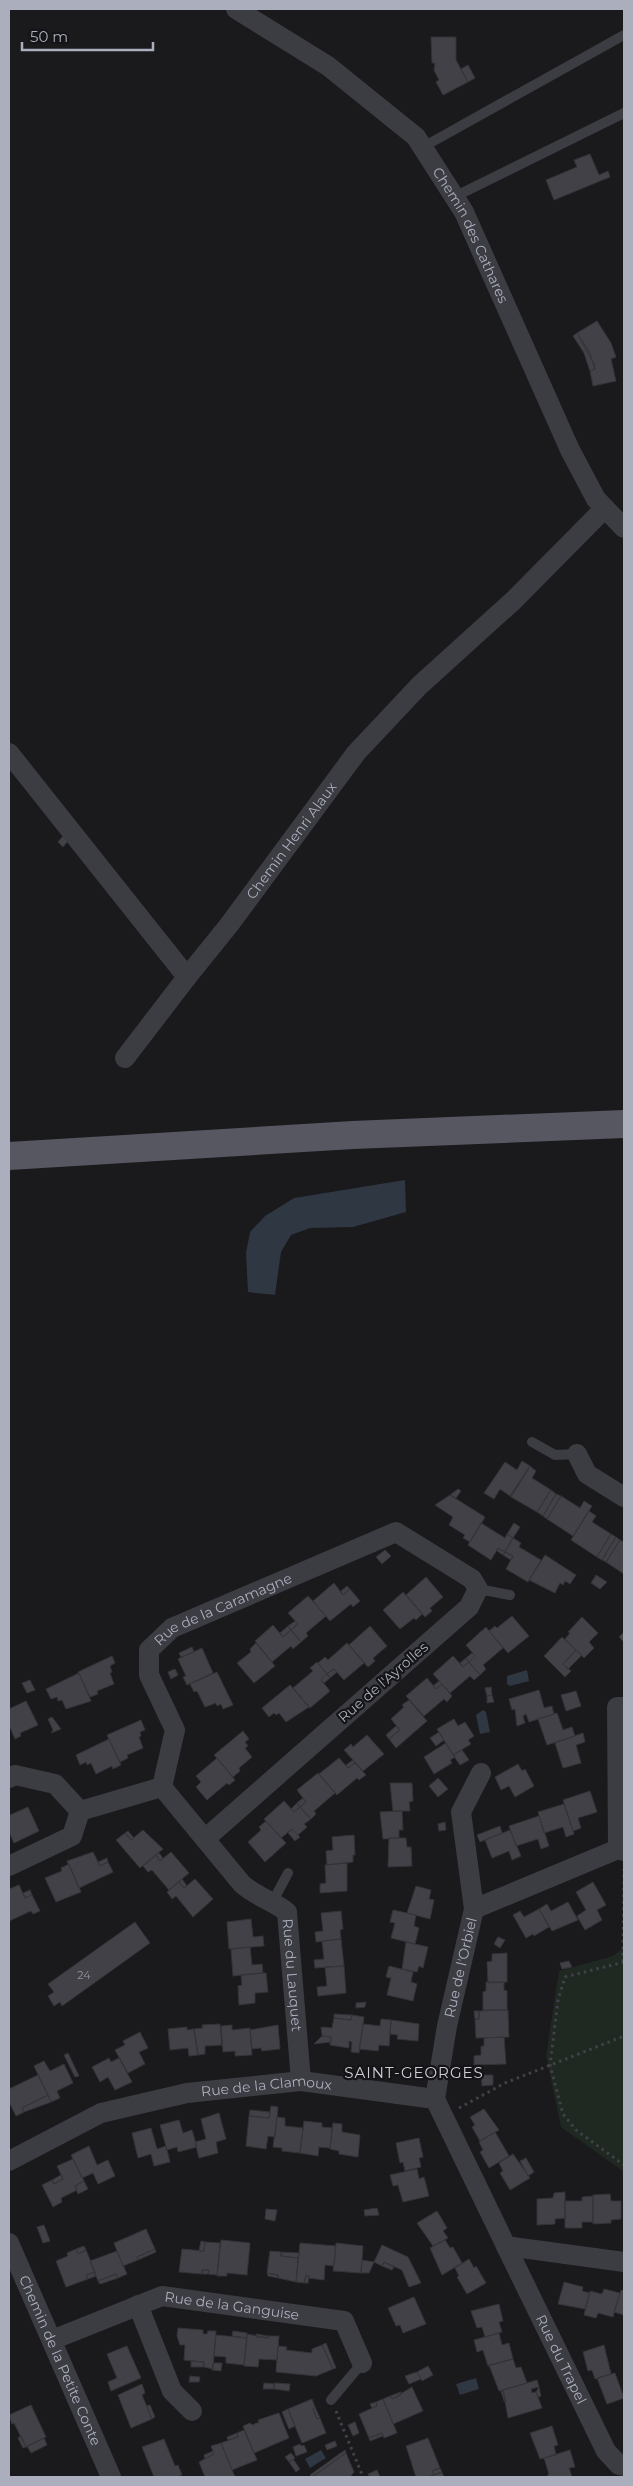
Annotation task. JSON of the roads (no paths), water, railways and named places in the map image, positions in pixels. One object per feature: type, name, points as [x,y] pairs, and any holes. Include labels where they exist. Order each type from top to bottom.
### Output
[{"type":"main road","points":[[354,1135],[624,1111]]},
{"type":"main road","points":[[9,1156],[354,1135],[624,1124]]},
{"type":"street","name":"Chemin des Cathares","points":[[236,9],[328,66],[416,137],[464,212],[570,450],[596,499],[624,528]]},
{"type":"street","name":"Chemin Henri Alaux","points":[[125,1058],[229,925],[356,753],[419,686],[514,600],[605,508]]},
{"type":"street","points":[[9,753],[187,977]]},
{"type":"street","points":[[577,1454],[588,1474],[624,1497]]},
{"type":"street","name":"Rue de la Caramagne","points":[[162,1787],[175,1730],[149,1675],[149,1650],[172,1628],[396,1532],[472,1579],[478,1589]]},
{"type":"street","name":"Rue de l'Ayrolles","points":[[206,1838],[469,1607],[478,1589]]},
{"type":"street","points":[[622,1850],[616,1707],[624,1707]]},
{"type":"street","points":[[474,1909],[460,1812],[481,1773]]},
{"type":"street","points":[[9,1778],[15,1775],[55,1784],[80,1811]]},
{"type":"street","points":[[80,1811],[162,1787],[206,1838]]},
{"type":"street","points":[[9,1866],[72,1836],[80,1811]]},
{"type":"street","name":"Rue du Lauquet","points":[[206,1838],[250,1891],[273,1901],[287,1912],[301,2081]]},
{"type":"street","name":"Rue de l'Orbiel","points":[[434,2099],[474,1909],[622,1850]]},
{"type":"street","name":"Rue de la Clamoux","points":[[9,2161],[101,2113],[187,2093],[301,2081],[434,2099]]},
{"type":"street","points":[[434,2099],[506,2246],[624,2262]]},
{"type":"street","name":"Chemin de la Petite Conte","points":[[9,2243],[111,2477]]},
{"type":"street","name":"Rue du Trapel","points":[[506,2246],[606,2451],[618,2465],[624,2466]]},
{"type":"street","name":"Rue de la Ganguise","points":[[52,2340],[162,2296],[344,2321],[362,2363]]},
{"type":"street","points":[[138,2305],[172,2391],[192,2411]]},
{"type":"lane","points":[[423,148],[624,35]]},
{"type":"lane","points":[[454,197],[624,113]]},
{"type":"lane","points":[[532,1442],[555,1454],[577,1454]]},
{"type":"lane","points":[[478,1589],[510,1595]]},
{"type":"lane","points":[[273,1901],[288,1873]]},
{"type":"lane","points":[[331,2400],[362,2363]]},
{"type":"water","points":[[405,1180],[406,1212],[353,1227],[310,1228],[291,1235],[281,1252],[275,1295],[248,1292],[246,1253],[250,1232],[265,1216],[294,1198]]},
{"type":"water","points":[[527,1670],[529,1681],[510,1686],[507,1684],[507,1676]]},
{"type":"water","points":[[483,1710],[486,1712],[490,1732],[480,1734],[476,1715]]},
{"type":"water","points":[[476,2378],[479,2389],[460,2395],[456,2384]]},
{"type":"water","points":[[321,2450],[326,2458],[310,2468],[305,2459]]},
{"type":"district","name":"SAINT-GEORGES","points":[[414,2072]]}]
